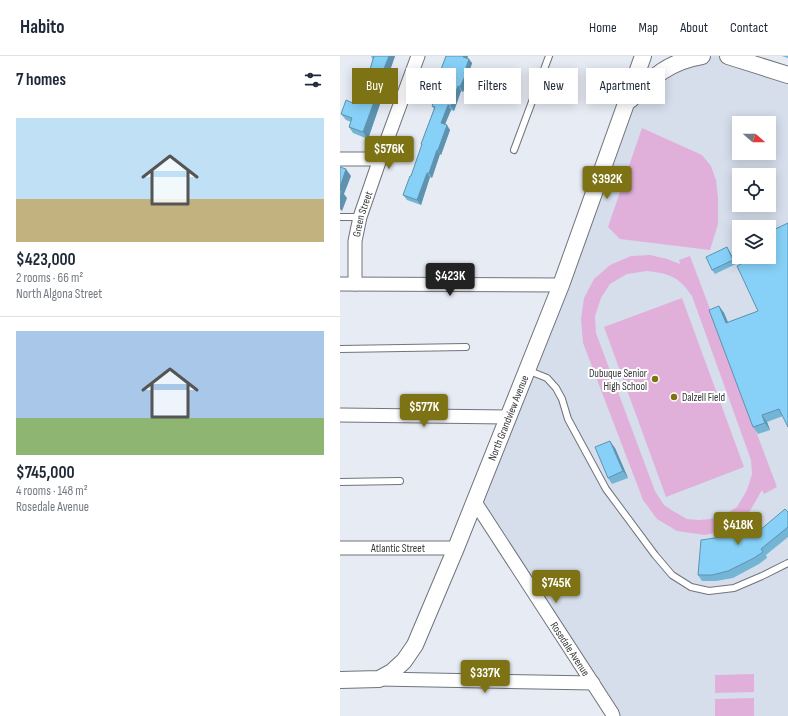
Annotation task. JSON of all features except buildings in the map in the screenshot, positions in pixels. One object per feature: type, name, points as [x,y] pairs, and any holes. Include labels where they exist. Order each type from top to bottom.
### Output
[{"type":"street","name":"Green Street","points":[[355,284],[355,241],[360,217],[418,56]]},
{"type":"street","name":"North Grandview Avenue","points":[[639,68],[643,56]]},
{"type":"street","name":"North Grandview Avenue","points":[[665,70],[690,58],[702,56]]},
{"type":"street","points":[[728,56],[761,64],[788,75]]},
{"type":"street","name":"North Grandview Avenue","points":[[379,679],[392,672],[404,661],[415,645],[475,502],[561,285],[626,104]]},
{"type":"street","points":[[340,159],[380,159]]},
{"type":"street","points":[[340,284],[561,285]]},
{"type":"street","points":[[340,415],[508,417]]},
{"type":"street","name":"Rosedale Avenue","points":[[475,502],[593,683],[612,713],[612,716]]},
{"type":"street","name":"Atlantic Street","points":[[340,548],[456,548]]},
{"type":"street","points":[[340,680],[379,679],[593,683]]},
{"type":"lane","points":[[514,150],[549,56]]},
{"type":"lane","points":[[340,217],[360,217]]},
{"type":"lane","points":[[340,349],[466,347]]},
{"type":"lane","points":[[527,370],[547,378],[556,388],[562,399],[568,419],[606,489],[655,555],[672,575],[690,587],[709,591],[734,588],[788,563]]},
{"type":"lane","points":[[340,482],[400,481]]},
{"type":"shaded area","name":"Dubuque Senior High School","points":[[715,56],[728,56],[788,75],[788,716],[613,716],[475,502],[626,104],[665,104],[665,76],[690,58]]},
{"type":"shaded area","points":[[642,128],[702,155],[711,166],[716,180],[718,224],[710,250],[620,239],[608,227]]},
{"type":"shaded area","points":[[650,255],[680,264],[679,260],[690,256],[777,487],[764,494],[762,490],[750,511],[730,529],[705,535],[677,531],[657,519],[643,500],[583,343],[581,319],[584,298],[594,279],[610,265],[631,256]],"holes":[[[647,271],[668,275],[678,280],[692,296],[751,460],[752,474],[747,490],[737,507],[722,516],[710,519],[687,519],[664,505],[655,491],[596,333],[595,316],[601,298],[610,284],[627,274]]]},
{"type":"shaded area","name":"Dalzell Field","points":[[682,298],[744,467],[666,497],[604,327]]},
{"type":"shaded area","points":[[754,674],[754,692],[715,693],[715,675]]},
{"type":"shaded area","points":[[754,698],[754,716],[715,716],[715,699]]},
{"type":"place","name":"Dubuque Senior High School","points":[[655,379]]},
{"type":"place","name":"Dalzell Field","points":[[674,397]]}]
